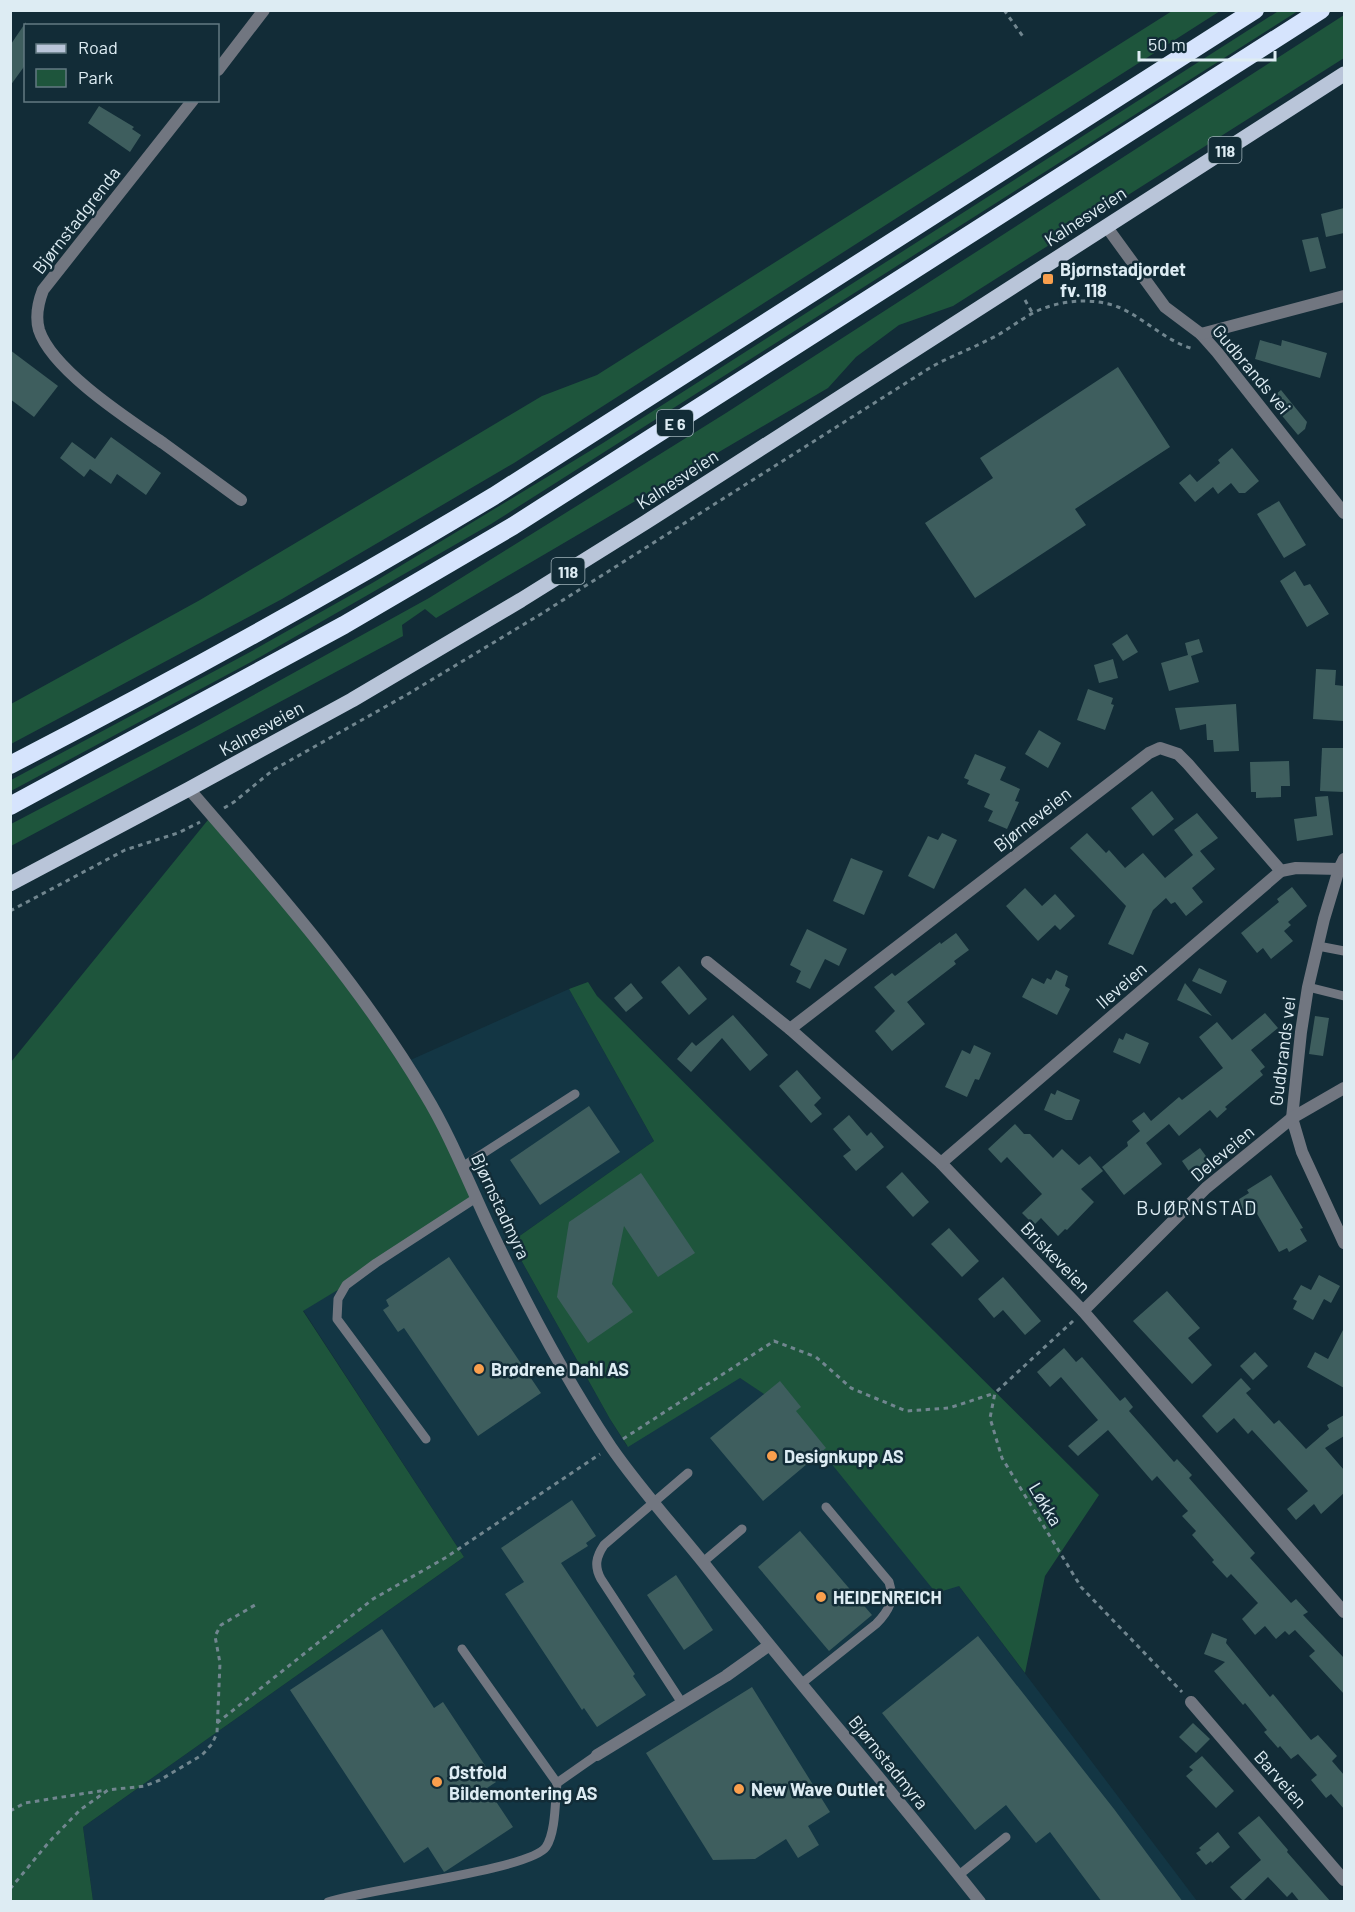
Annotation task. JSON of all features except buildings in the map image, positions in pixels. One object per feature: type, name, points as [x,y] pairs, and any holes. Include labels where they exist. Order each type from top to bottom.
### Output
[{"type":"highway","name":"E 6","points":[[10,765],[252,636],[466,513],[1255,10]]},
{"type":"highway","name":"E 6","points":[[10,806],[268,667],[494,537],[1321,10]]},
{"type":"main road","name":"Kalnesveien","points":[[10,884],[352,700],[521,600],[1344,74]]},
{"type":"street","points":[[219,69],[264,10]]},
{"type":"street","name":"Bjørnstadgrenda","points":[[191,102],[43,290],[37,306],[39,329],[50,351],[114,409],[241,500]]},
{"type":"street","name":"Gudbrands vei","points":[[1106,226],[1165,307],[1201,334],[1217,352],[1344,513]]},
{"type":"street","points":[[1201,334],[1344,296]]},
{"type":"street","name":"Bjørneveien","points":[[789,1029],[1149,753],[1160,748],[1178,754],[1188,764],[1281,871]]},
{"type":"street","name":"Bjørnstadmyra","points":[[189,789],[305,926],[406,1062],[428,1098],[510,1270],[561,1364],[611,1447],[768,1646],[802,1683],[980,1902]]},
{"type":"street","points":[[1281,871],[1342,864]]},
{"type":"street","name":"Gudbrands vei","points":[[1342,864],[1308,987],[1292,1118],[1302,1152],[1344,1243]]},
{"type":"street","name":"Ileveien","points":[[941,1163],[1281,871]]},
{"type":"street","name":"Briskeveien","points":[[707,962],[789,1029],[941,1163],[1083,1311],[1344,1612]]},
{"type":"street","name":"Deleveien","points":[[1083,1311],[1206,1188],[1292,1118],[1344,1088]]},
{"type":"street","points":[[597,1755],[682,1703],[768,1646]]},
{"type":"street","name":"Barveien","points":[[1191,1702],[1344,1880]]},
{"type":"lane","points":[[1318,946],[1344,951]]},
{"type":"lane","points":[[1308,987],[1344,996]]},
{"type":"lane","points":[[462,1167],[575,1094]]},
{"type":"lane","points":[[426,1438],[338,1319],[338,1299],[346,1285],[369,1268],[476,1198]]},
{"type":"lane","points":[[682,1703],[596,1569],[598,1555],[604,1545],[688,1473]]},
{"type":"lane","points":[[802,1683],[876,1624],[885,1615],[891,1602],[892,1593],[889,1582],[826,1508]]},
{"type":"lane","points":[[703,1562],[742,1529]]},
{"type":"lane","points":[[328,1902],[374,1890],[453,1877],[526,1859],[546,1848],[551,1834],[557,1783],[462,1649]]},
{"type":"lane","points":[[557,1783],[597,1755]]},
{"type":"lane","points":[[958,1875],[1006,1837]]},
{"type":"path","points":[[1004,10],[1024,38]]},
{"type":"path","points":[[1025,300],[1033,314]]},
{"type":"path","points":[[10,911],[125,850],[178,833],[212,815],[234,802],[273,770],[408,694],[541,614],[928,369],[992,339],[1033,314],[1071,302],[1109,304],[1139,318],[1175,342],[1195,349],[1217,352]]},
{"type":"path","points":[[217,1723],[373,1599],[445,1558],[774,1341],[816,1357],[851,1388],[906,1411],[949,1408],[995,1393],[1083,1311]]},
{"type":"path","name":"Løkka","points":[[995,1393],[990,1418],[1002,1458],[1081,1587],[1191,1702]]},
{"type":"path","points":[[10,1811],[25,1803],[145,1786],[202,1755],[212,1744],[217,1733],[220,1663],[215,1636],[221,1625],[255,1605]]},
{"type":"path","points":[[10,1889],[49,1842],[80,1810],[108,1790]]},
{"type":"shaded area","points":[[569,989],[654,1141],[511,1242],[627,1446],[739,1377],[788,1410],[959,1586],[1197,1901],[93,1901],[83,1827],[464,1557],[303,1310],[346,1285],[406,1062]]},
{"type":"green space","points":[[1280,10],[1298,11],[491,524],[260,657],[11,791],[11,780],[252,651],[374,582],[603,443]]},
{"type":"green space","points":[[1172,11],[1220,11],[514,463],[282,599],[11,744],[11,704],[200,600],[542,396],[597,375]]},
{"type":"green space","points":[[1344,15],[1344,58],[953,306],[899,325],[856,357],[828,388],[436,618],[425,609],[402,625],[403,636],[11,846],[11,824],[194,728],[429,598],[726,413]]},
{"type":"green space","points":[[212,815],[406,1062],[476,1198],[303,1311],[464,1557],[83,1827],[93,1901],[11,1902],[11,1062]]},
{"type":"green space","points":[[588,982],[597,996],[1099,1495],[1045,1576],[1025,1673],[959,1586],[936,1593],[788,1410],[740,1378],[628,1447],[610,1419],[511,1242],[654,1141],[569,989]]},
{"type":"place","name":"Bjørnstadjordet fv. 118","points":[[1048,279]]},
{"type":"place","name":"Brødrene Dahl AS","points":[[479,1369]]},
{"type":"place","name":"Designkupp AS","points":[[772,1456]]},
{"type":"place","name":"HEIDENREICH","points":[[821,1597]]},
{"type":"place","name":"Østfold Bildemontering AS","points":[[437,1782]]},
{"type":"place","name":"New Wave Outlet","points":[[739,1789]]},
{"type":"district","name":"BJØRNSTAD","points":[[1197,1207]]}]
